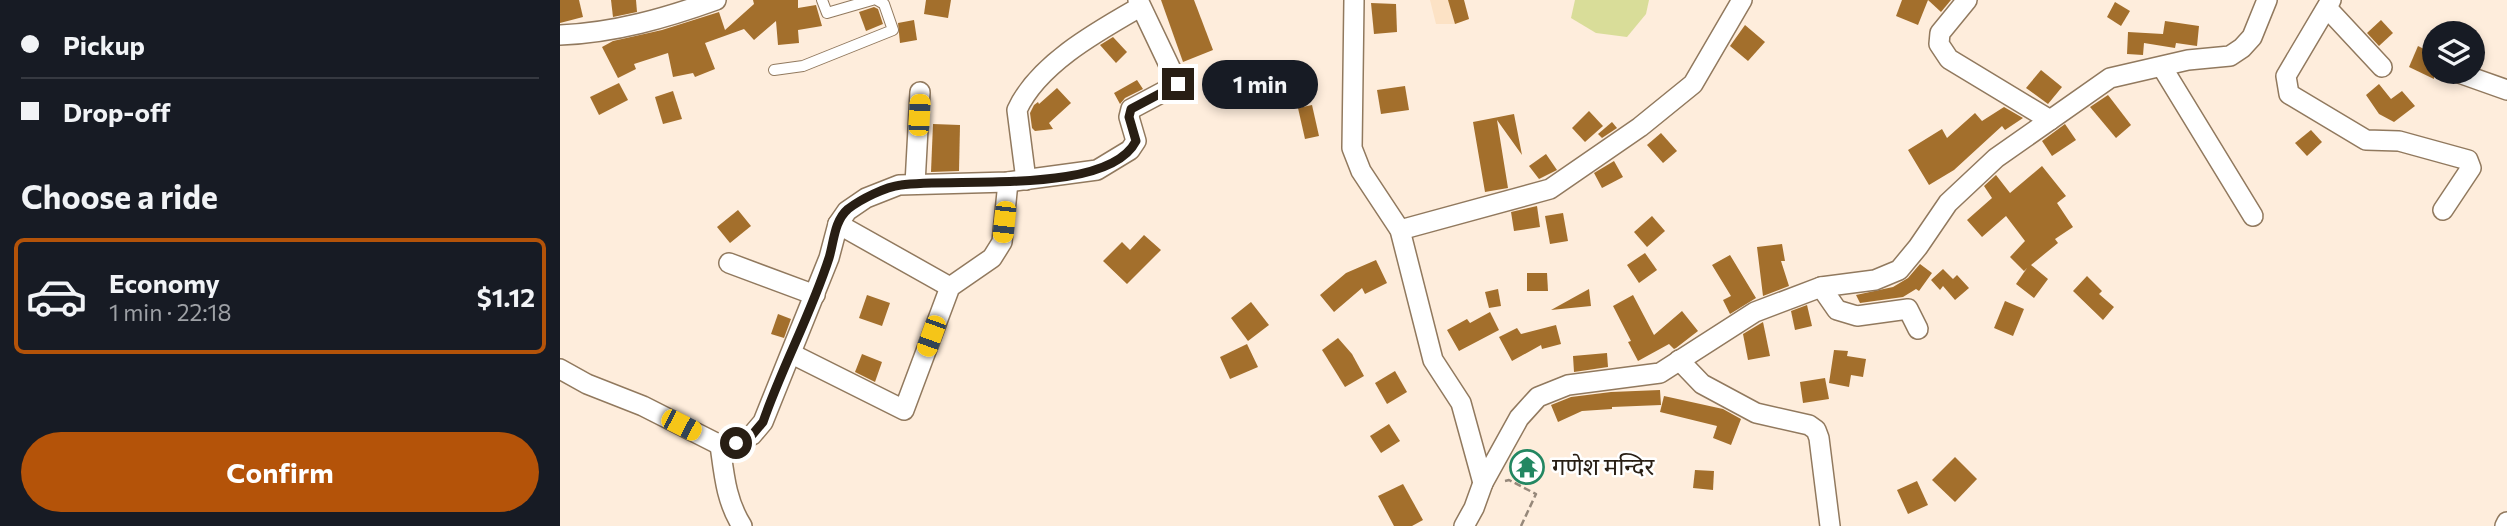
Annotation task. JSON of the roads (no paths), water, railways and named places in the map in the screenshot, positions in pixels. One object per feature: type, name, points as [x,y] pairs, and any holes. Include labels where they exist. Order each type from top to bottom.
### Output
[{"type":"street","points":[[560,35],[594,34],[676,15],[716,0]]},
{"type":"street","points":[[1354,0],[1352,148],[1361,171],[1400,230],[1433,360],[1461,403],[1483,483]]},
{"type":"street","points":[[1400,230],[1550,190],[1640,127],[1693,84],[1742,0]]},
{"type":"street","points":[[1967,0],[1940,33],[1939,44],[1949,59],[2050,120]]},
{"type":"street","points":[[1464,526],[1483,483],[1519,418],[1538,397],[1568,386],[1660,373],[1755,312],[1821,287],[1875,280],[1899,270],[1948,203],[1996,158],[2110,78],[2188,60],[2230,56],[2252,37],[2267,0]]},
{"type":"street","points":[[560,369],[587,384],[643,406],[720,445],[728,446],[752,435],[763,422],[792,354],[829,258],[838,224],[847,211],[866,198],[899,185],[1017,181],[1083,173],[1097,170],[1130,150],[1136,141],[1129,117],[1131,109],[1178,84],[1139,4],[1051,66],[1022,99],[1017,110],[1017,181],[999,251],[950,287],[904,410],[792,354]]},
{"type":"street","points":[[2382,67],[2329,4],[2287,76],[2289,94],[2366,140],[2399,141],[2468,160],[2470,168],[2443,210]]},
{"type":"street","points":[[2162,66],[2253,216]]},
{"type":"street","points":[[2485,82],[2507,90]]},
{"type":"street","points":[[915,184],[920,92]]},
{"type":"street","points":[[838,224],[950,287]]},
{"type":"street","points":[[729,263],[815,295]]},
{"type":"street","points":[[1821,287],[1837,310],[1857,316],[1908,309],[1917,329]]},
{"type":"street","points":[[1679,360],[1702,384],[1756,413],[1816,429],[1830,526]]},
{"type":"street","points":[[720,445],[731,508],[742,526]]},
{"type":"lane","points":[[774,70],[803,66],[893,30],[884,4],[875,0],[827,13],[822,0]]},
{"type":"place","name":"गणेश मन्दिर","points":[[1527,467]]}]
